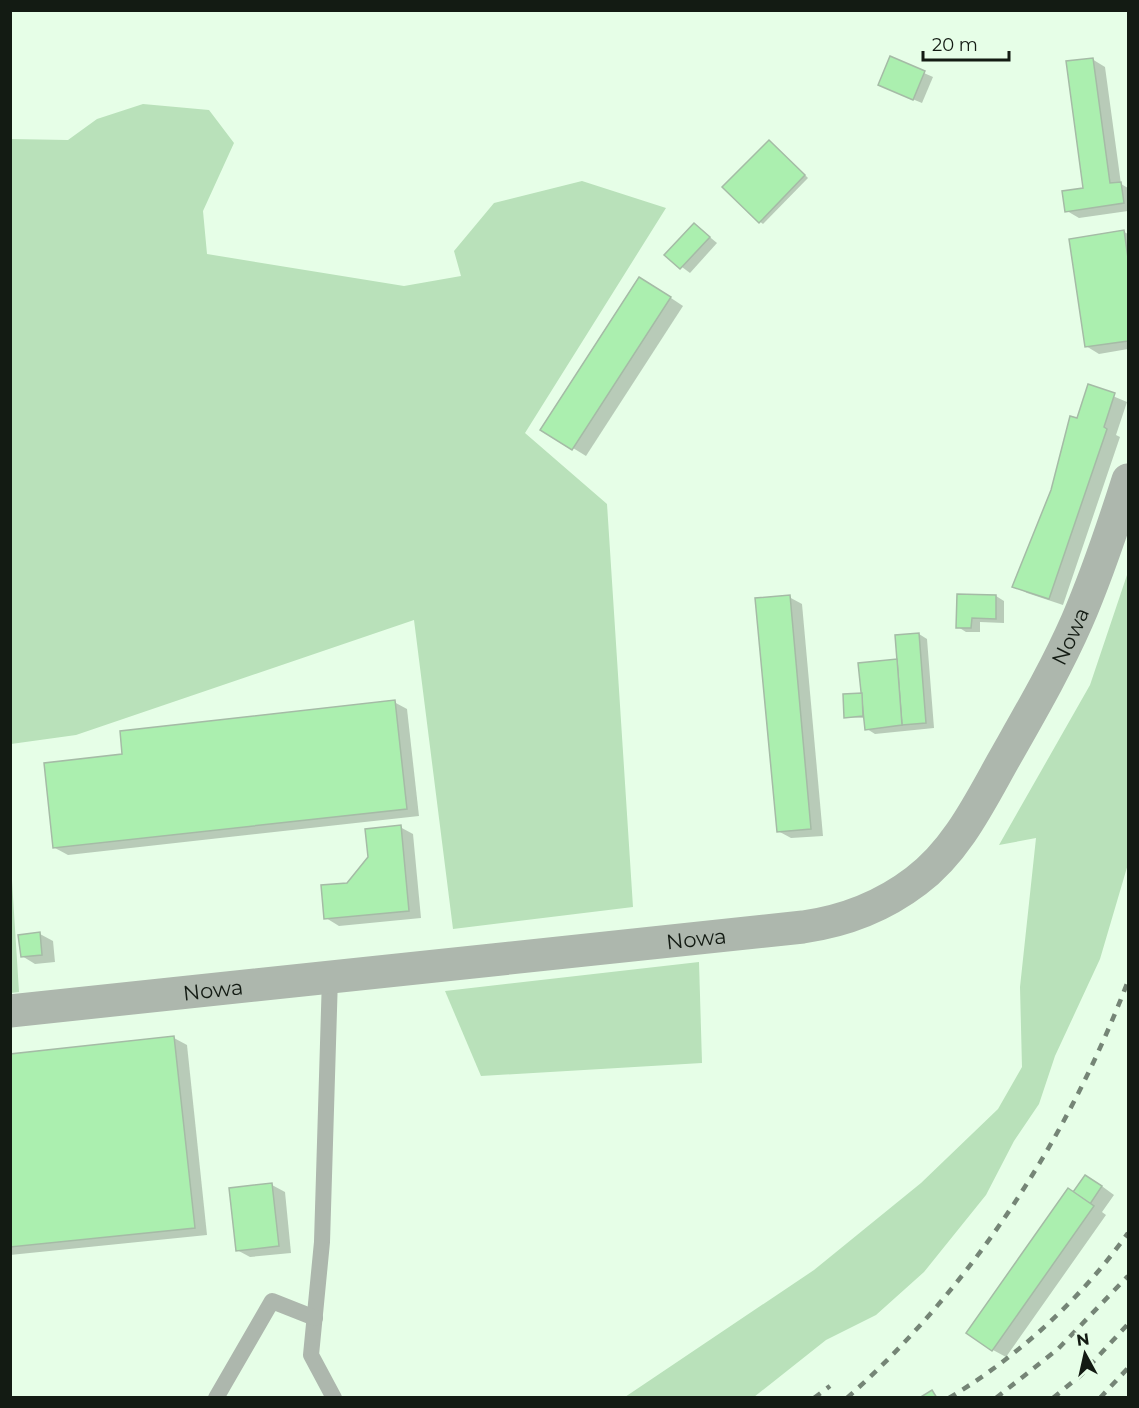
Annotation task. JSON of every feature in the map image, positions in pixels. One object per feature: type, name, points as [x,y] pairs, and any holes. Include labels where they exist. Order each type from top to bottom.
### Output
[{"type":"street","name":"Nowa","points":[[10,1011],[818,925],[854,916],[889,899],[916,881],[940,859],[972,815],[1070,637],[1092,585],[1128,480]]},
{"type":"lane","points":[[330,977],[322,1242],[311,1355],[334,1398]]},
{"type":"lane","points":[[216,1398],[272,1301],[315,1318]]},
{"type":"green space","points":[[143,104],[209,110],[234,143],[203,211],[207,254],[404,286],[461,276],[454,251],[494,203],[582,181],[666,208],[525,433],[607,504],[633,907],[453,929],[414,620],[76,735],[11,744],[11,139],[68,140],[97,119]]},
{"type":"green space","points":[[1128,572],[1128,864],[1100,959],[1055,1056],[1039,1104],[1014,1141],[986,1195],[924,1272],[876,1315],[826,1340],[754,1397],[625,1397],[814,1270],[921,1183],[998,1109],[1022,1067],[1020,987],[1036,838],[999,845],[1090,685]]},
{"type":"green space","points":[[11,865],[19,992],[11,993]]},
{"type":"green space","points":[[699,962],[702,1063],[481,1076],[445,991]]},
{"type":"building","points":[[890,56],[925,71],[913,100],[878,85]]},
{"type":"building","points":[[1093,58],[1110,183],[1121,182],[1124,203],[1065,212],[1062,191],[1083,188],[1066,61]]},
{"type":"building","points":[[769,140],[805,175],[759,223],[722,187]]},
{"type":"building","points":[[694,223],[710,237],[680,269],[664,255]]},
{"type":"building","points":[[1124,230],[1128,258],[1128,341],[1085,347],[1069,239]]},
{"type":"building","points":[[639,277],[671,297],[572,450],[540,430]]},
{"type":"building","points":[[1088,384],[1115,393],[1104,427],[1107,429],[1049,599],[1012,587],[1051,490],[1070,416],[1077,418]]},
{"type":"building","points":[[957,594],[996,595],[996,619],[972,618],[971,628],[956,628]]},
{"type":"building","points":[[790,595],[811,829],[777,832],[755,598]]},
{"type":"building","points":[[919,633],[926,723],[902,725],[895,635]]},
{"type":"building","points":[[897,659],[902,725],[865,730],[858,663]]},
{"type":"building","points":[[862,693],[863,716],[844,718],[843,694]]},
{"type":"building","points":[[395,700],[407,809],[53,848],[44,763],[122,754],[120,731]]},
{"type":"building","points":[[401,825],[409,911],[324,919],[321,885],[347,883],[368,857],[365,829]]},
{"type":"building","points":[[40,932],[42,955],[21,957],[18,935]]},
{"type":"building","points":[[174,1036],[195,1228],[10,1247],[10,1054]]},
{"type":"building","points":[[1085,1175],[1102,1186],[1090,1204],[1073,1192]]},
{"type":"building","points":[[272,1183],[279,1246],[236,1251],[229,1188]]},
{"type":"building","points":[[1068,1188],[1094,1206],[992,1351],[966,1333]]},
{"type":"building","points":[[932,1390],[937,1398],[919,1398]]},
{"type":"railway","points":[[847,1398],[936,1308],[1012,1206],[1046,1152],[1076,1097],[1104,1039],[1128,981]]},
{"type":"railway","points":[[949,1398],[1000,1364],[1047,1324],[1090,1281],[1128,1233]]},
{"type":"railway","points":[[996,1398],[1058,1349],[1128,1276]]},
{"type":"railway","points":[[1053,1398],[1081,1375],[1128,1324]]},
{"type":"railway","points":[[1100,1398],[1128,1368]]},
{"type":"railway","points":[[814,1398],[830,1386]]}]
